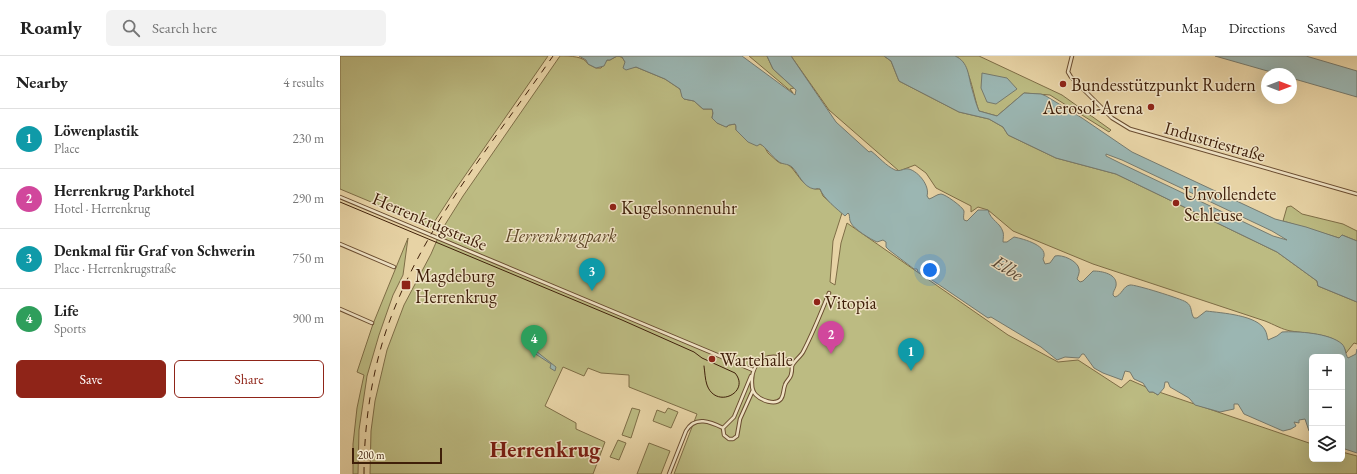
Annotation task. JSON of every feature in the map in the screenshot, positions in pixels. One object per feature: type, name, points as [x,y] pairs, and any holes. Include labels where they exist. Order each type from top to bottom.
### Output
[{"type":"street","name":"Industriestraße","points":[[1072,56],[1069,68],[1069,74],[1072,79],[1112,118],[1130,129],[1357,194]]},
{"type":"street","name":"Herrenkrugstraße","points":[[340,197],[753,370]]},
{"type":"street","points":[[340,244],[394,267]]},
{"type":"street","points":[[753,390],[757,396],[767,402],[780,400],[783,395],[785,383],[792,374],[792,364],[803,353],[829,293]]},
{"type":"street","points":[[340,309],[372,322]]},
{"type":"street","points":[[752,375],[753,390],[740,419],[737,436],[733,439],[727,438],[724,435],[724,428],[734,417],[753,370],[761,361],[772,356],[780,357],[792,364]]},
{"type":"street","points":[[669,474],[686,431],[691,425],[697,421],[702,421],[724,428]]},
{"type":"green space","points":[[340,56],[548,56],[431,227],[340,189]]},
{"type":"green space","name":"Herrenkrugpark","points":[[560,56],[572,56],[583,59],[588,64],[596,68],[601,68],[607,60],[617,56],[622,57],[629,68],[636,67],[665,79],[680,89],[684,99],[694,101],[703,109],[712,109],[712,118],[717,123],[727,127],[735,124],[736,130],[742,135],[764,146],[768,153],[780,163],[786,163],[802,181],[815,189],[820,189],[823,196],[842,213],[833,241],[830,282],[835,285],[841,243],[847,223],[1008,335],[1058,362],[1078,360],[1121,388],[1130,380],[1146,387],[1149,392],[1153,392],[1158,395],[1159,392],[1309,443],[1309,462],[1345,462],[1345,453],[1357,456],[1357,474],[674,474],[697,414],[629,387],[629,375],[601,373],[588,368],[584,376],[563,367],[545,406],[576,423],[576,429],[605,442],[593,474],[370,474],[371,431],[375,401],[387,350],[404,305],[431,254],[441,231],[463,196]]},
{"type":"green space","points":[[749,56],[767,56],[773,69],[794,88],[790,89],[793,93]]},
{"type":"green space","points":[[791,56],[884,56],[891,61],[899,81],[959,112],[989,119],[1003,127],[1008,135],[1056,158],[1116,174],[1277,252],[1317,281],[1318,286],[1357,302],[1357,344],[1354,343],[1346,353],[1343,346],[1331,338],[1291,331],[1093,264],[1013,231],[988,210],[978,207],[971,212],[971,206],[936,188],[926,173],[915,165],[899,171],[829,110]]},
{"type":"green space","points":[[955,56],[979,56],[1062,95],[1111,130],[1109,132],[1050,95],[1024,93],[997,116],[979,111],[968,73],[964,65]]},
{"type":"green space","points":[[1291,206],[1302,214],[1343,224],[1357,231],[1357,241],[1342,235],[1339,238],[1283,221],[1287,207]]},
{"type":"green space","points":[[408,238],[403,275],[393,295],[367,376],[359,430],[358,474],[353,474],[353,444],[357,408],[364,375],[357,372],[373,324]]},
{"type":"green space","points":[[632,408],[640,410],[631,438],[622,435]]},
{"type":"green space","points":[[668,408],[678,412],[671,428],[653,421],[657,410],[665,413]]},
{"type":"green space","points":[[618,440],[626,443],[619,460],[610,457]]},
{"type":"green space","points":[[649,443],[670,451],[661,474],[637,474]]},
{"type":"water","points":[[579,56],[617,56],[607,60],[604,66],[596,68],[588,64],[586,60]]},
{"type":"water","name":"Elbe","points":[[617,56],[742,56],[795,95],[796,90],[773,69],[767,56],[791,56],[836,122],[869,152],[871,151],[885,164],[895,170],[899,171],[909,169],[916,173],[923,180],[927,188],[927,196],[929,199],[940,194],[946,196],[963,209],[964,220],[967,221],[978,210],[988,210],[991,217],[1002,229],[1003,242],[1007,242],[1014,237],[1024,239],[1035,244],[1043,250],[1043,259],[1045,264],[1050,263],[1055,256],[1062,256],[1073,261],[1079,269],[1077,279],[1080,282],[1093,271],[1109,274],[1115,279],[1116,282],[1113,292],[1115,297],[1128,286],[1133,285],[1186,302],[1190,305],[1194,318],[1197,318],[1206,311],[1247,318],[1261,325],[1266,331],[1268,340],[1282,332],[1304,332],[1322,335],[1337,340],[1342,344],[1348,358],[1356,354],[1357,349],[1357,453],[1345,449],[1345,354],[1309,354],[1309,431],[1305,419],[1299,420],[1299,423],[1294,422],[1296,426],[1283,431],[1244,414],[1238,404],[1234,404],[1234,409],[1220,412],[1195,405],[1189,398],[1170,387],[1168,382],[1165,382],[1164,388],[1158,395],[1153,392],[1149,392],[1143,383],[1134,379],[1130,372],[1125,371],[1122,380],[1103,373],[1094,368],[1084,354],[1082,354],[1079,358],[1065,357],[1057,360],[1041,347],[991,317],[988,318],[918,272],[917,269],[914,269],[889,250],[886,247],[886,242],[883,240],[877,242],[859,231],[851,223],[848,213],[845,216],[828,200],[820,189],[814,189],[807,186],[792,167],[780,162],[762,145],[760,144],[757,146],[748,142],[736,130],[735,124],[726,127],[717,123],[712,118],[712,109],[703,109],[694,101],[684,99],[680,89],[665,79],[636,67],[626,70],[623,68],[625,62],[622,57]]},
{"type":"water","points":[[884,56],[955,56],[963,62],[969,74],[979,111],[997,116],[1024,93],[1041,94],[1082,118],[1132,152],[1275,219],[1339,238],[1342,235],[1357,241],[1357,302],[1318,286],[1317,281],[1277,252],[1116,174],[1056,158],[1008,135],[1003,127],[989,119],[959,112],[899,81],[891,61]],"holes":[[[1106,154],[1122,160],[1272,231],[1287,240],[1273,236],[1120,163],[1106,156]]]},
{"type":"water","points":[[1215,56],[1306,56],[1357,71],[1357,97],[1297,80],[1297,68],[1261,69]]},
{"type":"water","points":[[982,73],[1007,78],[1017,89],[996,104],[987,102],[981,88]]},
{"type":"water","points":[[531,330],[537,334],[539,341],[536,351],[556,367],[555,371],[550,368],[551,364],[534,353],[532,350],[536,338],[524,332]]},
{"type":"tram line","points":[[340,202],[622,320],[694,352],[702,358],[735,373],[739,380],[739,386],[736,392],[730,396],[724,397],[717,396],[711,392],[706,383],[704,366]]},
{"type":"railway","points":[[364,474],[365,438],[372,384],[386,331],[401,294],[418,257],[438,222],[460,188],[553,56]]},
{"type":"place","name":"Bundesstützpunkt Rudern","points":[[1063,84]]},
{"type":"place","name":"Aerosol-Arena","points":[[1151,107]]},
{"type":"place","name":"Unvollendete Schleuse","points":[[1176,203]]},
{"type":"place","name":"Kugelsonnenuhr","points":[[613,207]]},
{"type":"place","name":"Magdeburg Herrenkrug","points":[[406,285]]},
{"type":"place","name":"Denkmal für Graf von Schwerin","points":[[592,291]]},
{"type":"place","name":"Vitopia","points":[[817,302]]},
{"type":"place","name":"Herrenkrug Parkhotel","points":[[831,354]]},
{"type":"place","name":"Life","points":[[534,358]]},
{"type":"place","name":"Wartehalle","points":[[712,359]]},
{"type":"place","name":"Löwenplastik","points":[[911,371]]},
{"type":"district","name":"Herrenkrug","points":[[545,449]]}]
